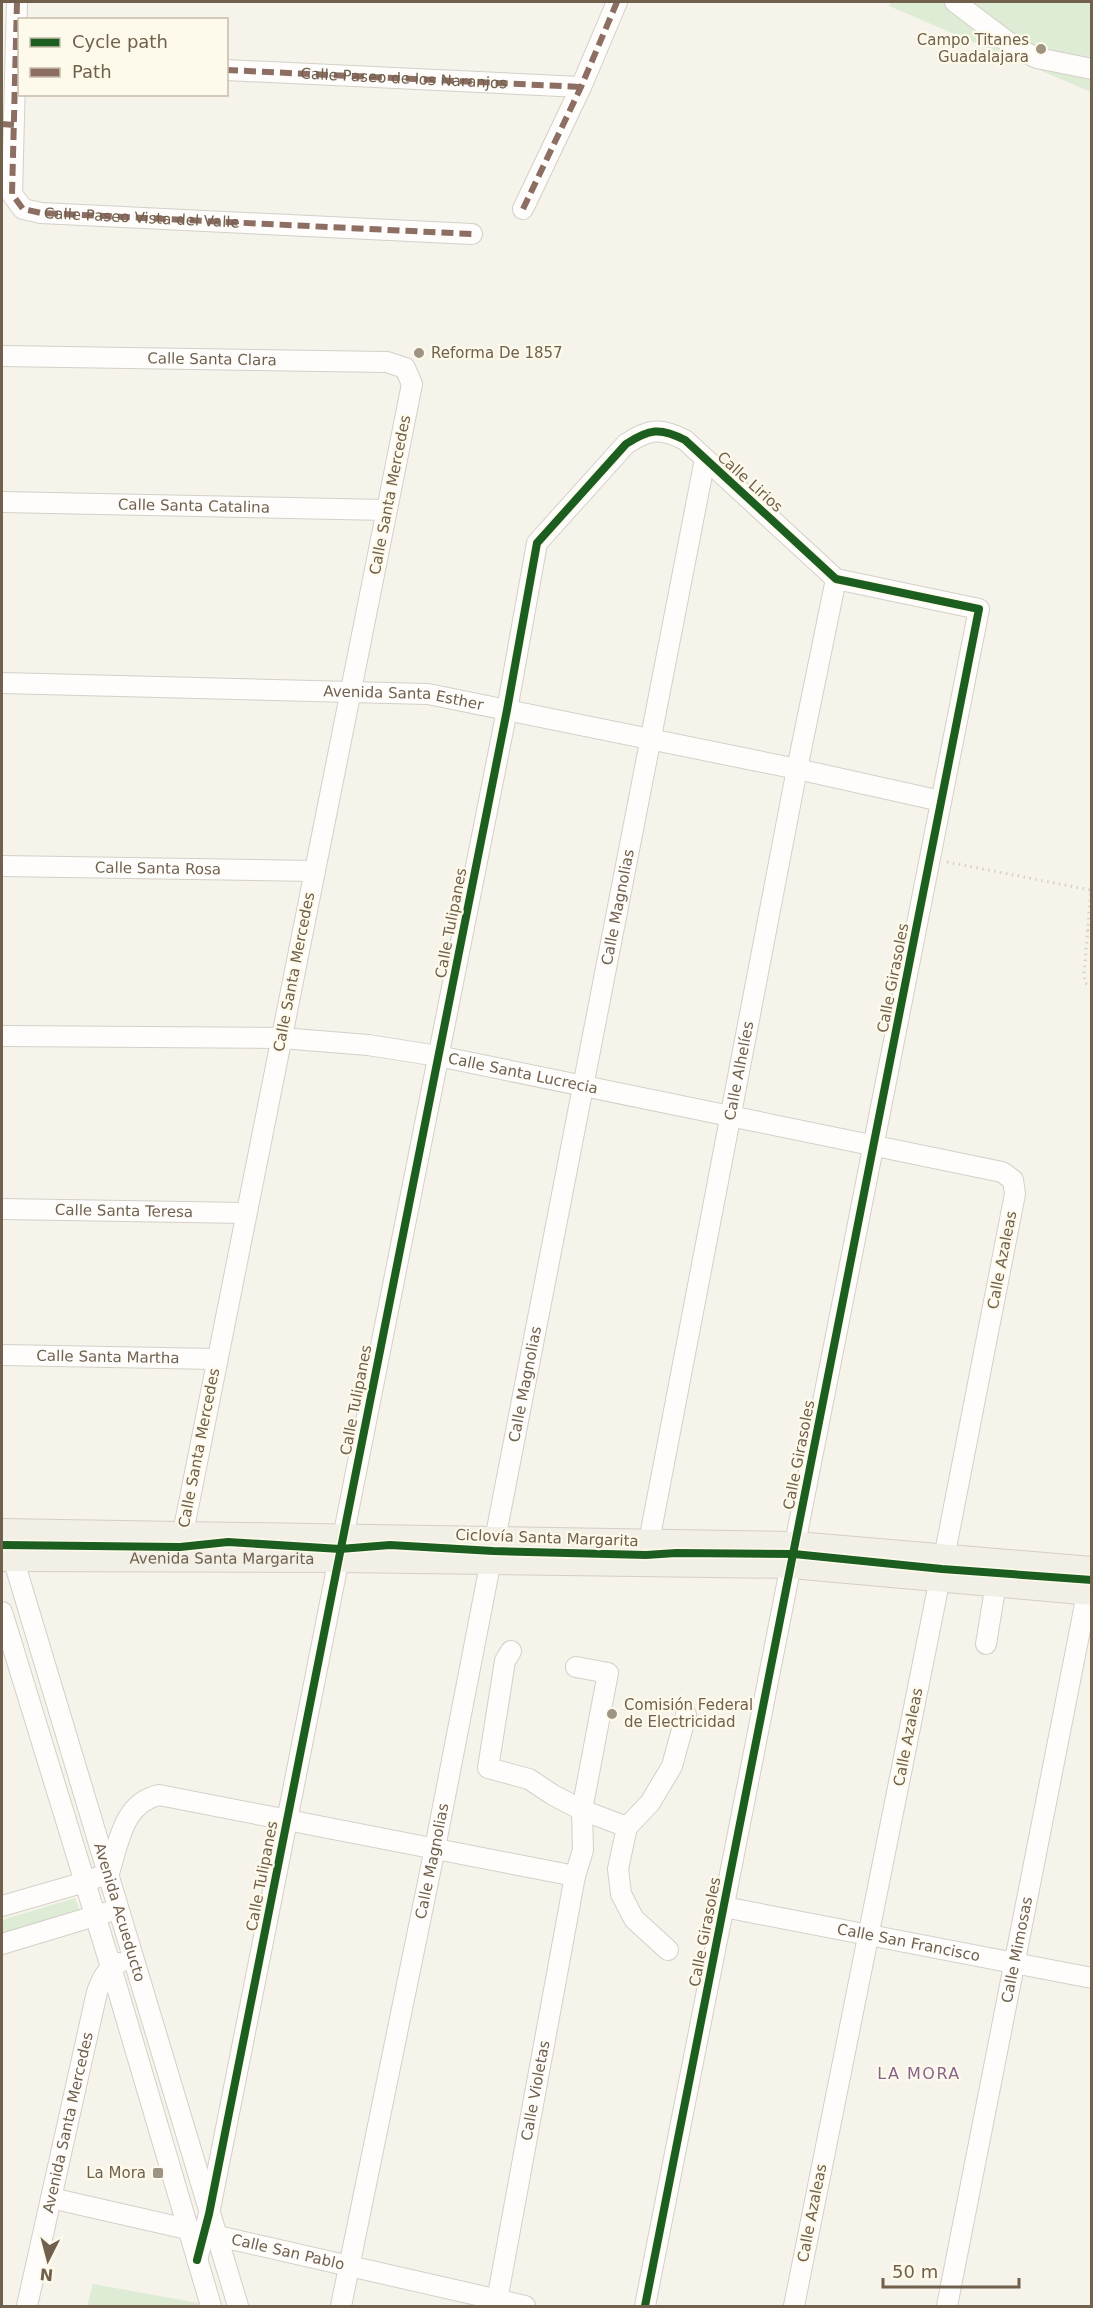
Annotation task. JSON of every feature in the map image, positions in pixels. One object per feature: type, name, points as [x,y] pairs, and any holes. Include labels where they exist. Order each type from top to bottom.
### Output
[{"type":"main road","name":"Avenida Santa Margarita","points":[[3,1528],[182,1534],[341,1548],[794,1555],[1091,1579]]},
{"type":"main road","name":"Avenida Acueducto","points":[[3,1528],[7,1558]]},
{"type":"main road","name":"Avenida Santa Margarita","points":[[7,1558],[179,1559],[341,1548]]},
{"type":"main road","name":"Avenida Santa Margarita","points":[[942,1568],[996,1584],[1091,1579]]},
{"type":"street","name":"Calle Paseo Vista del Valle","points":[[16,2],[17,60],[8,124],[12,194],[23,209],[41,213],[472,234]]},
{"type":"street","points":[[523,209],[581,87],[617,2]]},
{"type":"street","points":[[955,2],[1016,48],[1037,58],[1088,71]]},
{"type":"street","name":"Calle Paseo de los Naranjos","points":[[228,70],[581,87]]},
{"type":"street","name":"Calle Santa Clara","points":[[2,356],[387,362],[405,368],[412,384]]},
{"type":"street","name":"Calle Santa Mercedes","points":[[179,1559],[182,1534],[412,384]]},
{"type":"street","name":"Calle Lirios","points":[[537,543],[626,444],[640,434],[657,430],[685,440],[836,579]]},
{"type":"street","name":"Calle Magnolias","points":[[341,2307],[435,1848],[705,459]]},
{"type":"street","name":"Calle Santa Catalina","points":[[2,502],[386,510]]},
{"type":"street","name":"Calle Tulipanes","points":[[209,2214],[507,710],[537,543]]},
{"type":"street","name":"Calle Girasoles","points":[[645,2307],[979,609],[836,579]]},
{"type":"street","name":"Calle Alhelíes","points":[[646,1553],[797,769],[836,579]]},
{"type":"street","name":"Avenida Santa Esther","points":[[2,684],[351,690],[428,694],[797,769],[941,801]]},
{"type":"street","name":"Calle Santa Rosa","points":[[2,866],[315,871]]},
{"type":"street","name":"Calle Santa Lucrecia","points":[[2,1036],[281,1038],[368,1046],[438,1056],[584,1085],[1002,1172]]},
{"type":"street","name":"Calle Azaleas","points":[[794,2307],[1015,1194],[1013,1180],[1002,1172]]},
{"type":"street","name":"Calle Santa Teresa","points":[[2,1209],[246,1213]]},
{"type":"street","name":"Calle Santa Martha","points":[[2,1355],[217,1359]]},
{"type":"street","name":"Avenida Acueducto","points":[[7,1558],[109,1873],[209,2214],[202,2233]]},
{"type":"street","name":"Calle Mimosas","points":[[947,2307],[1091,1579]]},
{"type":"street","points":[[986,1644],[996,1584]]},
{"type":"street","name":"Avenida Acueducto","points":[[2,1612],[111,1967],[202,2233],[238,2307]]},
{"type":"street","points":[[511,1651],[505,1661],[488,1768],[529,1779],[582,1810],[627,1827]]},
{"type":"street","name":"Calle Violetas","points":[[497,2303],[575,1876],[583,1850],[582,1810],[608,1673],[576,1666]]},
{"type":"street","points":[[668,1950],[634,1919],[621,1894],[618,1869],[627,1827],[650,1803],[672,1766],[687,1715]]},
{"type":"street","points":[[2,1906],[109,1873],[124,1826],[135,1805],[146,1797],[159,1794],[575,1876]]},
{"type":"street","name":"Calle San Francisco","points":[[724,1907],[1092,1978]]},
{"type":"street","points":[[2,1944],[118,1909]]},
{"type":"street","points":[[111,1967],[132,1956]]},
{"type":"street","name":"Avenida Santa Mercedes","points":[[27,2307],[98,1992],[103,1978],[111,1967]]},
{"type":"street","name":"Calle San Pablo","points":[[51,2198],[350,2266],[497,2303],[525,2307]]},
{"type":"street","points":[[202,2233],[197,2260],[211,2307]]},
{"type":"path","points":[[930,858],[1090,890]]},
{"type":"path","points":[[1092,876],[1084,976],[1085,983],[1092,986]]},
{"type":"path","points":[[1087,930],[1092,934]]},
{"type":"green space","name":"Campo Titanes Guadalajara","points":[[891,2],[1091,2],[1091,92],[889,6]]},
{"type":"green space","points":[[75,1898],[80,1911],[2,1935],[2,1920]]},
{"type":"green space","points":[[93,2284],[198,2303],[199,2306],[87,2306]]},
{"type":"marked path","points":[[17,2],[12,194],[23,209],[41,213],[472,234]]},
{"type":"marked path","points":[[523,209],[581,87],[617,2]]},
{"type":"marked path","points":[[228,70],[581,87]]},
{"type":"marked path","points":[[2,124],[14,125]]},
{"type":"cycle path","points":[[197,2260],[209,2214],[507,710],[537,543],[626,444],[641,435],[661,432],[685,440],[836,579],[979,609],[645,2306]]},
{"type":"cycle path","name":"Ciclovía Santa Margarita","points":[[2,1545],[180,1547],[228,1542],[340,1549],[390,1545],[493,1551],[646,1555],[794,1554],[942,1569],[1092,1580]]},
{"type":"place","name":"Campo Titanes Guadalajara","points":[[1041,49]]},
{"type":"place","name":"Reforma De 1857","points":[[419,353]]},
{"type":"place","name":"Comisión Federal de Electricidad","points":[[612,1714]]},
{"type":"place","name":"La Mora","points":[[158,2173]]},
{"type":"district","name":"LA MORA","points":[[919,2073]]}]
